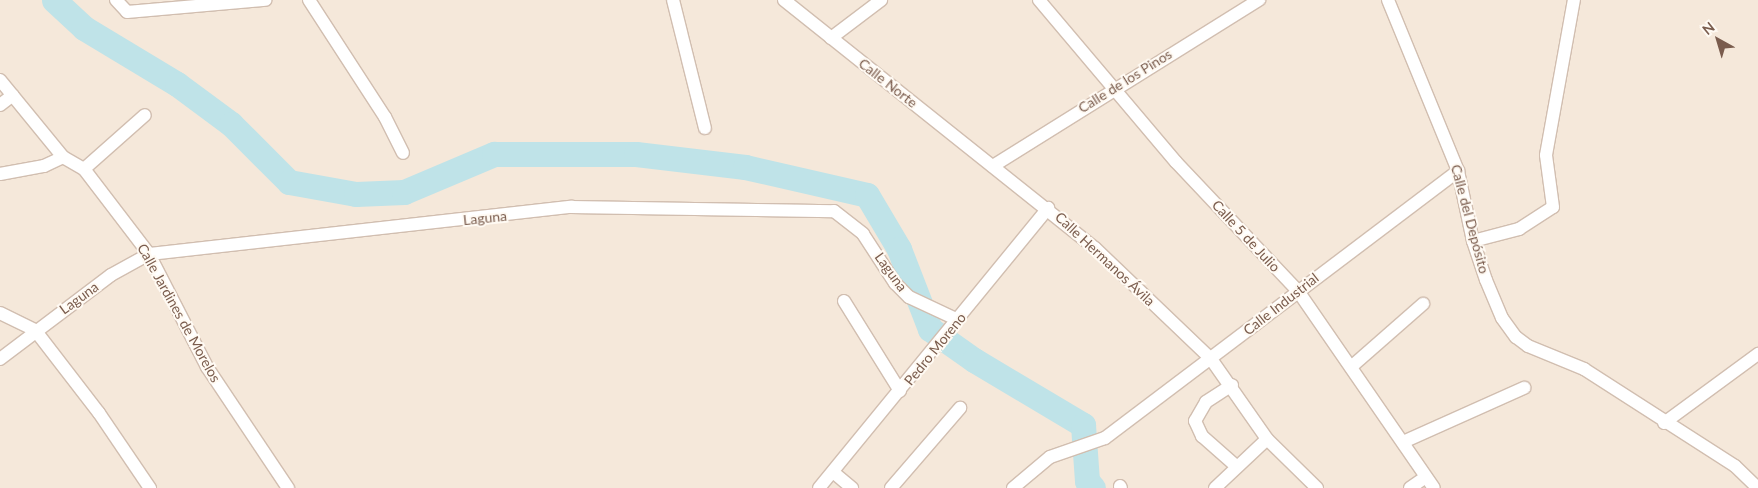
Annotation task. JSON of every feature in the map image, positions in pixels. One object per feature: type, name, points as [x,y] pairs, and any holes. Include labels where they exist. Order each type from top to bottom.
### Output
[{"type":"street","points":[[116,0],[126,12],[265,0]]},
{"type":"street","points":[[309,0],[385,117],[403,153]]},
{"type":"street","points":[[672,0],[705,128]]},
{"type":"street","name":"Calle Norte","points":[[784,0],[993,166]]},
{"type":"street","points":[[831,38],[881,0]]},
{"type":"street","name":"Calle 5 de Julio","points":[[1039,0],[1176,162],[1298,291],[1434,488]]},
{"type":"street","name":"Calle de los Pinos","points":[[993,166],[1114,88],[1259,0]]},
{"type":"street","name":"Calle del Depósito","points":[[1388,0],[1458,171],[1473,241],[1502,318],[1516,337],[1536,350],[1584,369],[1664,423],[1735,466],[1758,488]]},
{"type":"street","points":[[1473,241],[1518,229],[1552,207],[1546,155],[1574,0]]},
{"type":"street","name":"Calle Jardines de Morelos","points":[[0,80],[63,157],[84,169],[150,254],[207,367],[288,488]]},
{"type":"street","points":[[0,105],[13,95]]},
{"type":"street","points":[[84,169],[145,115]]},
{"type":"street","points":[[0,174],[44,166],[63,157]]},
{"type":"street","name":"Calle Hermanos Ávila","points":[[993,166],[1048,208],[1211,359],[1232,385],[1267,439],[1317,488]]},
{"type":"street","name":"Calle Industrial","points":[[1016,486],[1050,457],[1104,438],[1154,396],[1211,359],[1458,171]]},
{"type":"street","name":"Laguna","points":[[0,359],[35,330],[111,275],[150,254],[571,207],[821,209],[834,211],[853,224],[909,297],[938,313],[958,320]]},
{"type":"street","name":"Pedro Moreno","points":[[819,488],[950,332],[1048,208]]},
{"type":"street","points":[[844,301],[900,391]]},
{"type":"street","points":[[1351,367],[1423,304]]},
{"type":"street","points":[[0,313],[35,330],[99,413],[150,488]]},
{"type":"street","points":[[1664,423],[1758,354]]},
{"type":"street","points":[[1232,385],[1206,402],[1195,421],[1202,436],[1236,466]]},
{"type":"street","points":[[1403,442],[1524,388]]},
{"type":"street","points":[[891,488],[960,408]]},
{"type":"street","points":[[1216,488],[1236,466],[1267,439]]},
{"type":"street","points":[[833,472],[852,488]]},
{"type":"street","points":[[1410,488],[1426,477]]},
{"type":"shaded area","points":[[0,0],[1758,0],[1758,488],[0,488]]},
{"type":"waterway","points":[[54,0],[84,28],[177,84],[231,124],[289,182],[356,194],[404,192],[494,154],[636,154],[745,167],[867,195],[899,249],[930,329],[974,360],[1083,425],[1087,481],[1093,488]]}]
